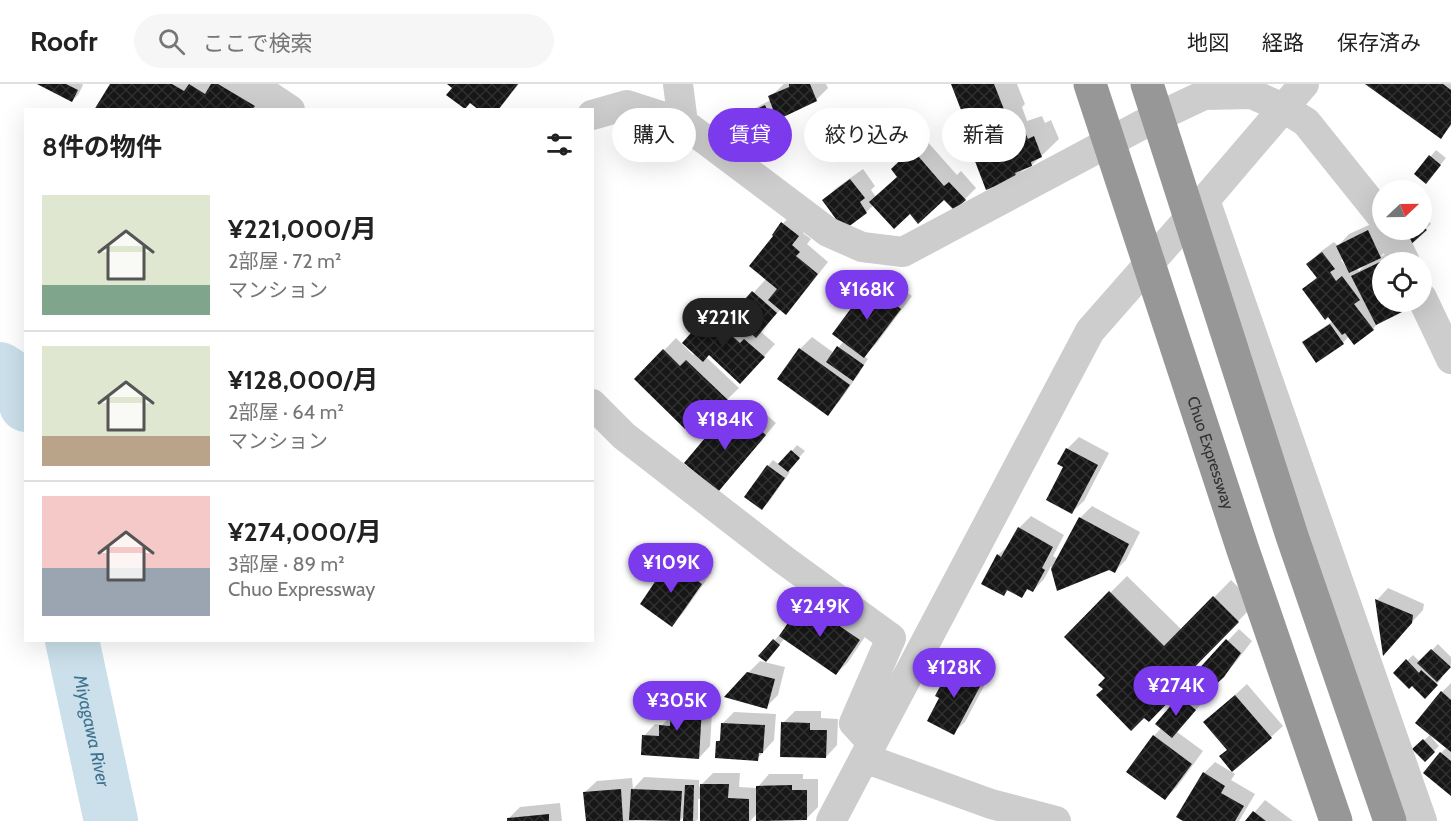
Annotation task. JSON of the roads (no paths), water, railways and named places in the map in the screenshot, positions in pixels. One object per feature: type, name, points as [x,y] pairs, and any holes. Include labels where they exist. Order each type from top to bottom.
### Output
[{"type":"highway","name":"Chuo Expressway","points":[[1090,84],[1239,539],[1336,821]]},
{"type":"highway","points":[[1146,84],[1292,536],[1390,821]]},
{"type":"street","points":[[251,84],[287,108]]},
{"type":"street","points":[[678,84],[681,108]]},
{"type":"street","points":[[831,821],[1090,331],[1206,200],[1304,84]]},
{"type":"street","points":[[696,133],[828,232],[861,248],[903,252],[1147,122],[1203,95],[1252,94],[1283,108],[1306,122],[1372,204]]},
{"type":"street","points":[[615,108],[627,105],[636,108]]},
{"type":"street","points":[[594,113],[612,109]]},
{"type":"street","points":[[1206,200],[1422,821]]},
{"type":"street","points":[[1429,312],[1451,359]]},
{"type":"street","points":[[594,406],[634,444],[784,560],[891,638],[854,723],[868,750],[991,804],[1056,821]]},
{"type":"waterway","name":"Miyagawa River","points":[[0,369],[18,383],[24,398]]},
{"type":"waterway","name":"Miyagawa River","points":[[72,642],[111,821]]}]
